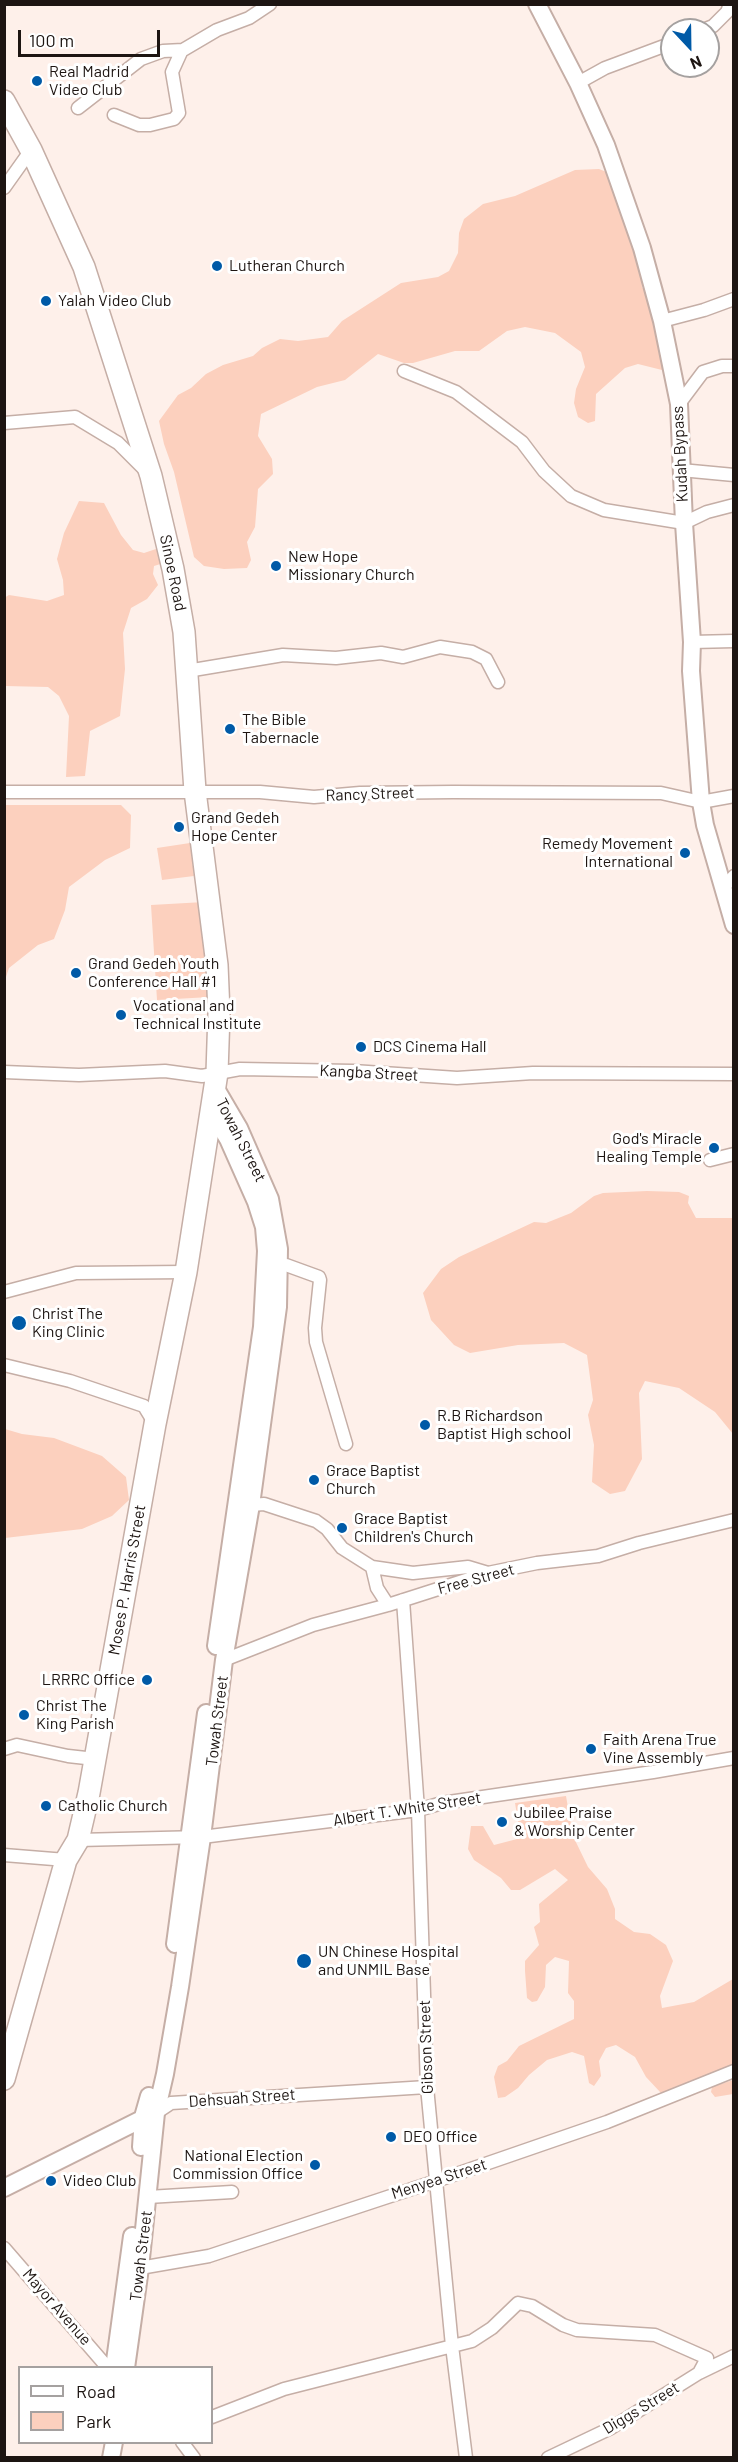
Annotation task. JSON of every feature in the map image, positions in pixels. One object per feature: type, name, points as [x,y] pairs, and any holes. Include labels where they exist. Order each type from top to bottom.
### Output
[{"type":"highway","name":"Sinoe Road","points":[[4,100],[31,150],[84,267],[151,476],[179,594],[195,791],[217,965],[219,1013],[216,1080]]},
{"type":"highway","name":"Moses P. Harris Street","points":[[6,2069],[66,1860],[78,1840],[95,1759],[155,1424],[186,1272],[216,1080]]},
{"type":"street","points":[[78,108],[141,59],[164,51],[182,50],[217,30],[249,18],[270,4]]},
{"type":"street","name":"Kudah Bypass","points":[[537,4],[578,83],[606,145],[642,248],[662,321],[679,404],[692,642],[691,671],[701,802],[722,889],[734,925]]},
{"type":"street","points":[[720,19],[727,12],[730,4]]},
{"type":"street","points":[[578,83],[605,68],[660,47]]},
{"type":"street","points":[[114,115],[139,125],[150,125],[174,119],[180,113],[172,72],[182,50]]},
{"type":"street","points":[[4,188],[31,150]]},
{"type":"street","points":[[662,321],[695,313],[734,299]]},
{"type":"street","points":[[679,404],[703,372],[722,366],[734,366]]},
{"type":"street","points":[[404,371],[456,392],[522,442],[544,471],[571,496],[604,510],[684,523],[707,512],[734,505]]},
{"type":"street","points":[[4,423],[75,417],[118,443],[151,476]]},
{"type":"street","points":[[681,470],[734,475]]},
{"type":"street","points":[[692,642],[734,641]]},
{"type":"street","points":[[187,671],[283,655],[336,658],[381,654],[403,657],[440,647],[472,652],[486,659],[498,682]]},
{"type":"street","name":"Rancy Street","points":[[4,792],[260,792],[314,797],[360,793],[453,792],[662,794],[701,802],[734,796]]},
{"type":"street","points":[[722,889],[734,876]]},
{"type":"street","name":"Kangba Street","points":[[4,1072],[79,1075],[165,1071],[216,1080],[240,1069],[342,1071],[457,1078],[533,1072],[734,1074]]},
{"type":"street","name":"Towah Street","points":[[196,1837],[251,1505],[278,1307],[279,1249],[270,1199],[254,1158],[216,1080]]},
{"type":"street","name":"Towah Street","points":[[114,2366],[149,2115],[165,2074],[262,1327],[265,1278],[264,1227],[256,1202],[228,1139],[211,1111]]},
{"type":"street","points":[[710,1160],[734,1154]]},
{"type":"street","points":[[285,1265],[319,1277],[316,1342],[346,1444]]},
{"type":"street","points":[[4,1292],[76,1273],[186,1272]]},
{"type":"street","points":[[4,1365],[70,1381],[144,1406],[155,1424]]},
{"type":"street","points":[[251,1505],[264,1504],[316,1521],[327,1529],[342,1548],[372,1567],[413,1573],[468,1566],[488,1574]]},
{"type":"street","name":"Free Street","points":[[224,1660],[312,1625],[388,1605],[488,1574],[537,1563],[598,1556],[639,1543],[734,1520]]},
{"type":"street","points":[[372,1567],[377,1588],[388,1605]]},
{"type":"street","name":"Gibson Street","points":[[403,1600],[418,1810],[427,2087],[452,2346],[466,2457]]},
{"type":"street","points":[[4,1749],[17,1745],[68,1756],[95,1759]]},
{"type":"street","name":"Albert T. White Street","points":[[78,1840],[196,1837],[418,1810],[442,1803],[734,1758]]},
{"type":"street","points":[[4,1855],[66,1860]]},
{"type":"street","name":"Menyea Street","points":[[140,2268],[209,2256],[436,2181],[607,2122],[734,2071]]},
{"type":"street","name":"Dehsuah Street","points":[[4,2188],[171,2103],[427,2087]]},
{"type":"street","name":"Towah Street","points":[[126,2366],[148,2197],[149,2115]]},
{"type":"street","points":[[148,2197],[232,2192]]},
{"type":"street","name":"Mayor Avenue","points":[[4,2247],[107,2366]]},
{"type":"street","points":[[213,2417],[284,2389],[471,2341],[492,2328],[518,2303],[532,2306],[563,2325],[577,2330],[655,2335],[707,2358],[699,2373]]},
{"type":"street","name":"Diggs Street","points":[[548,2457],[611,2428],[699,2373],[734,2356]]},
{"type":"street","points":[[184,2444],[194,2457]]},
{"type":"green space","points":[[599,169],[614,175],[641,272],[642,287],[650,300],[662,356],[662,370],[638,364],[625,368],[596,394],[595,421],[588,423],[578,417],[574,403],[576,389],[585,367],[581,352],[555,333],[525,327],[507,331],[479,351],[455,351],[413,363],[404,363],[378,354],[345,380],[317,387],[261,414],[258,436],[272,459],[273,474],[258,489],[255,527],[247,542],[251,560],[247,568],[224,569],[204,566],[194,557],[174,472],[159,421],[178,395],[191,388],[206,374],[223,365],[253,356],[262,348],[280,339],[298,341],[328,337],[342,321],[401,283],[438,277],[449,271],[458,253],[459,233],[464,219],[483,204],[515,196],[575,170]]},
{"type":"green space","points":[[79,501],[104,503],[121,535],[133,550],[144,553],[168,545],[170,561],[154,566],[153,574],[158,585],[147,599],[131,608],[123,633],[125,669],[120,716],[90,731],[85,776],[66,777],[69,716],[59,696],[48,687],[5,686],[4,598],[9,595],[47,601],[64,595],[63,580],[57,559],[64,533]]},
{"type":"green space","points":[[5,805],[121,805],[131,815],[130,848],[105,860],[69,887],[65,910],[54,939],[38,945],[9,968],[5,980]]},
{"type":"green space","points":[[190,843],[194,876],[162,880],[157,848]]},
{"type":"green space","points":[[204,902],[210,997],[157,1000],[151,905]]},
{"type":"green space","points":[[679,1192],[689,1196],[688,1203],[696,1218],[733,1218],[733,1434],[715,1412],[679,1388],[645,1381],[639,1393],[642,1459],[625,1491],[610,1494],[592,1482],[594,1445],[588,1415],[593,1400],[587,1355],[564,1343],[518,1345],[470,1353],[454,1345],[431,1320],[423,1293],[441,1269],[459,1257],[534,1222],[546,1223],[571,1213],[594,1196],[603,1193]]},
{"type":"green space","points":[[5,1429],[22,1434],[54,1438],[102,1456],[126,1477],[129,1500],[112,1516],[82,1529],[5,1538]]},
{"type":"green space","points":[[566,1796],[573,1836],[588,1867],[607,1889],[615,1909],[615,1919],[634,1932],[650,1934],[666,1945],[673,1961],[660,1996],[662,2008],[694,2002],[733,1979],[733,2065],[661,2093],[646,2077],[635,2057],[616,2045],[606,2048],[599,2061],[601,2076],[594,2086],[589,2083],[584,2056],[572,2052],[547,2060],[518,2088],[505,2097],[498,2098],[494,2077],[498,2066],[507,2061],[519,2046],[574,2019],[574,2001],[568,1993],[569,1961],[555,1957],[546,1965],[545,1987],[537,2001],[532,2002],[527,1998],[525,1971],[525,1961],[539,1945],[534,1927],[540,1922],[539,1904],[568,1880],[555,1869],[520,1890],[511,1890],[501,1878],[474,1860],[468,1849],[471,1826],[483,1826],[494,1845],[521,1838],[515,1803]]},
{"type":"green space","points":[[733,2080],[733,2094],[715,2097],[711,2092],[712,2087]]},
{"type":"place","name":"Real Madrid Video Club","points":[[37,81]]},
{"type":"place","name":"Lutheran Church","points":[[217,266]]},
{"type":"place","name":"Yalah Video Club","points":[[46,301]]},
{"type":"place","name":"New Hope Missionary Church","points":[[276,566]]},
{"type":"place","name":"The Bible Tabernacle","points":[[230,729]]},
{"type":"place","name":"Grand Gedeh Hope Center","points":[[179,827]]},
{"type":"place","name":"Remedy Movement International","points":[[685,853]]},
{"type":"place","name":"Grand Gedeh Youth Conference Hall #1","points":[[76,973]]},
{"type":"place","name":"Vocational and Technical Institute","points":[[121,1015]]},
{"type":"place","name":"DCS Cinema Hall","points":[[361,1047]]},
{"type":"place","name":"God's Miracle Healing Temple","points":[[714,1148]]},
{"type":"place","name":"Christ The King Clinic","points":[[19,1323]]},
{"type":"place","name":"R.B Richardson Baptist High school","points":[[425,1425]]},
{"type":"place","name":"Grace Baptist Church","points":[[314,1480]]},
{"type":"place","name":"Grace Baptist Children's Church","points":[[342,1528]]},
{"type":"place","name":"LRRRC Office","points":[[147,1680]]},
{"type":"place","name":"Christ The King Parish","points":[[24,1715]]},
{"type":"place","name":"Faith Arena True Vine Assembly","points":[[591,1749]]},
{"type":"place","name":"Catholic Church","points":[[46,1806]]},
{"type":"place","name":"Jubilee Praise & Worship Center","points":[[502,1822]]},
{"type":"place","name":"UN Chinese Hospital and UNMIL Base","points":[[304,1961]]},
{"type":"place","name":"DEO Office","points":[[391,2137]]},
{"type":"place","name":"National Election Commission Office","points":[[315,2165]]},
{"type":"place","name":"Video Club","points":[[51,2181]]}]
